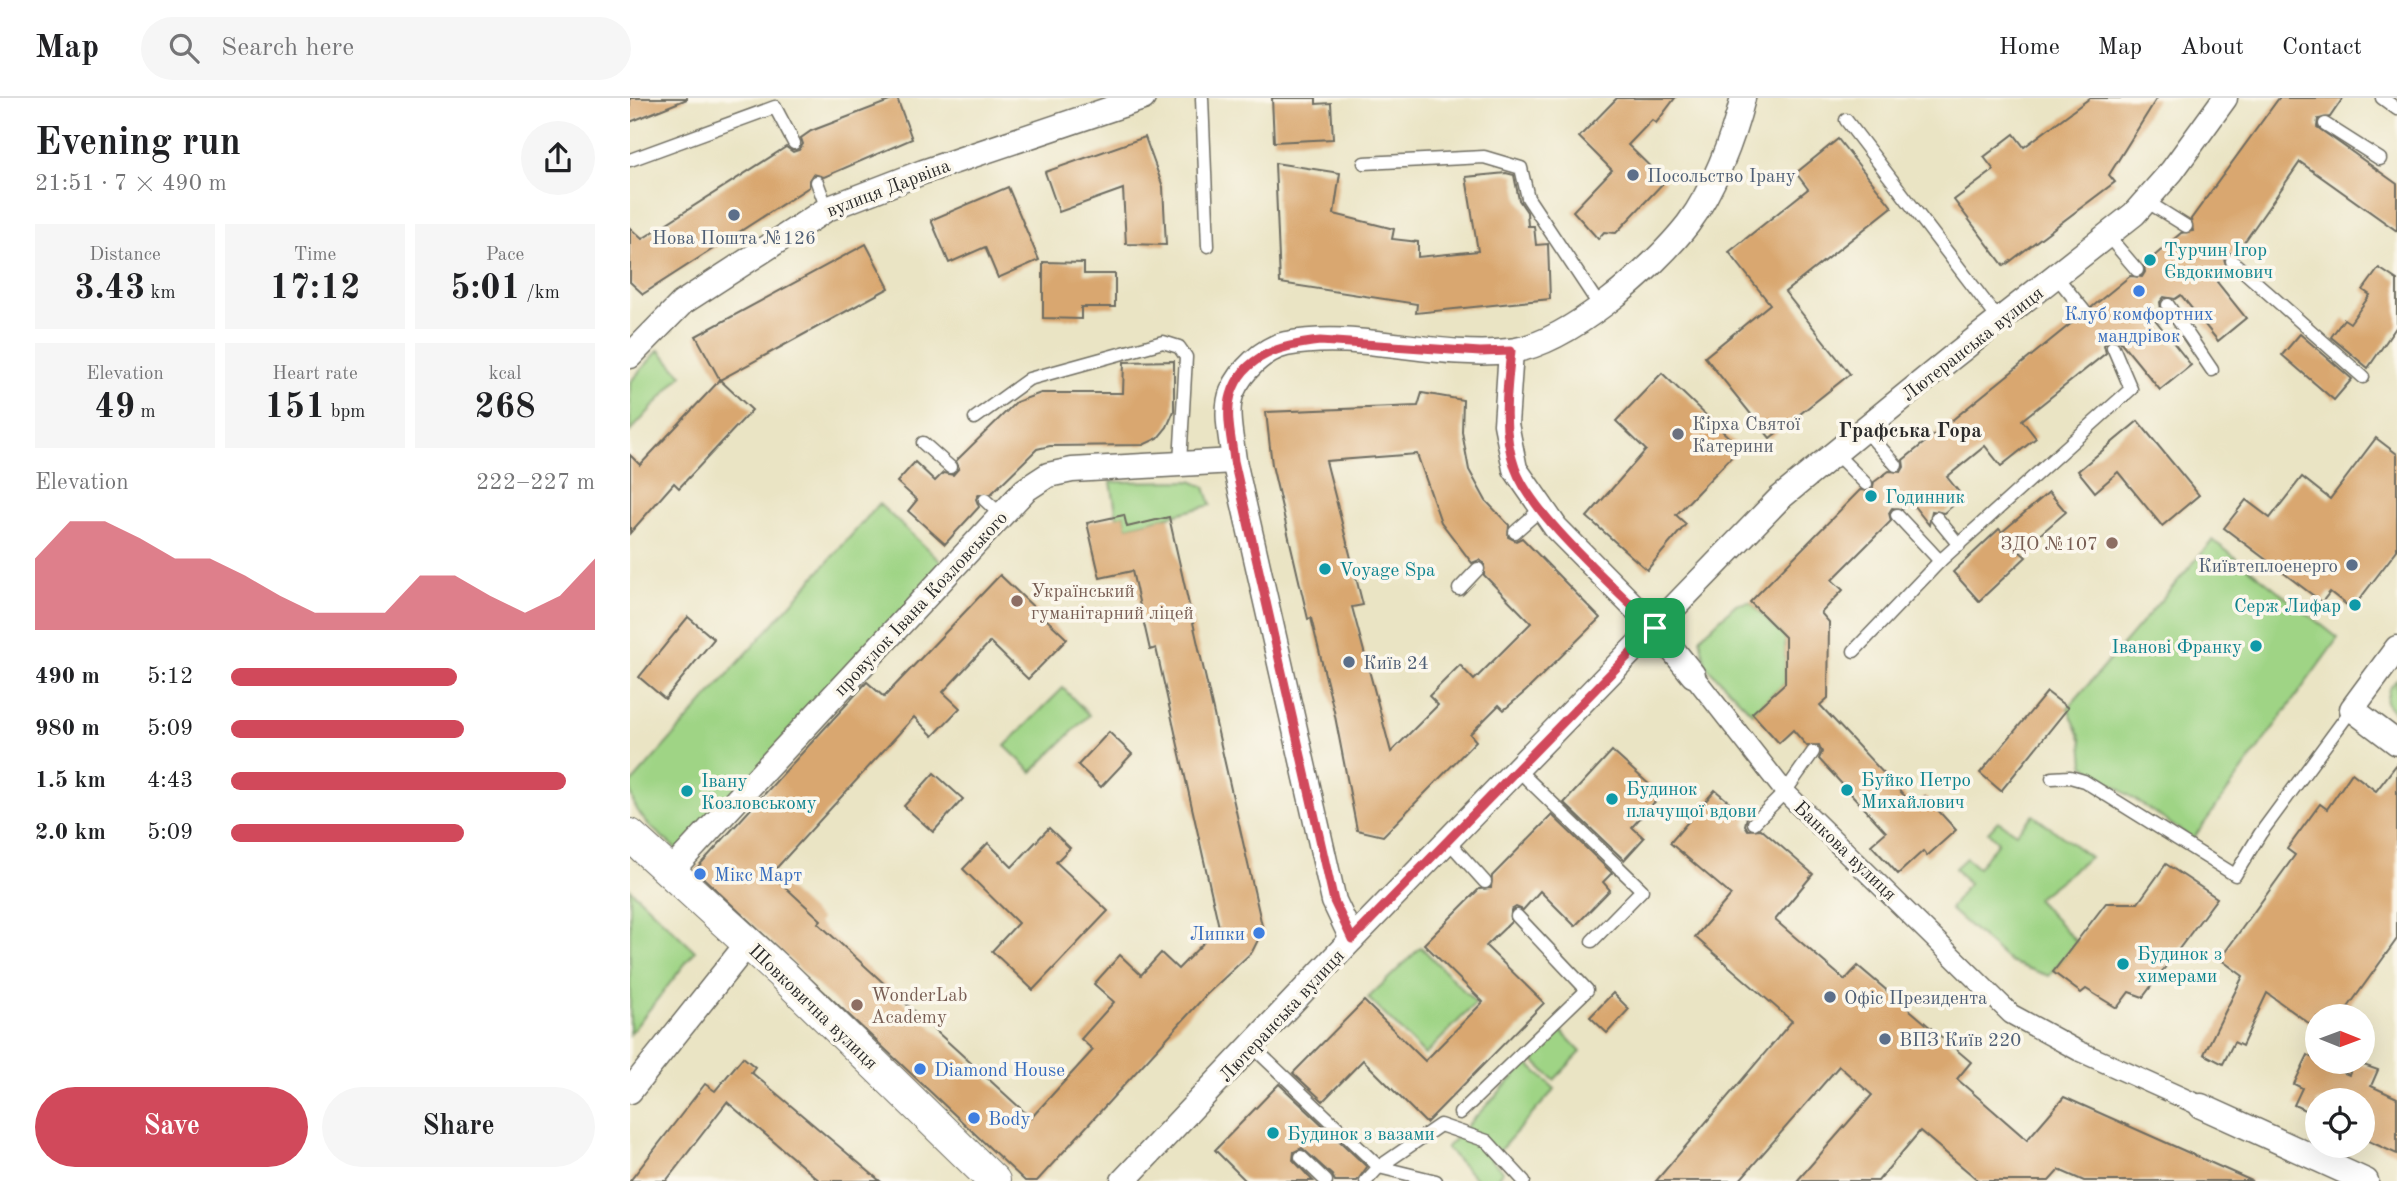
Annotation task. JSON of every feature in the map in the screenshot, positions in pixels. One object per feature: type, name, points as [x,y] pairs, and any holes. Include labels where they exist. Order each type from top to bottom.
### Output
[{"type":"street","name":"вулиця Дарвіна","points":[[630,356],[682,303],[827,209],[923,172],[1143,98]]},
{"type":"street","points":[[1352,939],[1334,901],[1234,461],[1229,415],[1231,394],[1242,375],[1260,356],[1284,345],[1320,341],[1480,352],[1511,351],[1553,338],[1601,308],[1688,224],[1736,129],[1743,98]]},
{"type":"street","name":"Лютеранська вулиця","points":[[1124,1181],[1352,939],[1780,498],[1999,320],[2108,236],[2146,201],[2218,100]]},
{"type":"street","name":"Банкова вулиця","points":[[1511,351],[1506,424],[1515,469],[1541,509],[1655,628],[1786,792],[2011,1013],[2079,1051],[2366,1181]]},
{"type":"street","name":"провулок Івана Козловського","points":[[670,872],[993,507],[1048,475],[1072,470],[1234,461]]},
{"type":"street","points":[[2397,648],[2352,709],[2397,743]]},
{"type":"street","name":"Шовковична вулиця","points":[[630,835],[748,943],[994,1181]]},
{"type":"street","points":[[630,1091],[748,943]]},
{"type":"lane","points":[[1202,98],[1208,246]]},
{"type":"lane","points":[[2382,98],[2397,109]]},
{"type":"lane","points":[[630,160],[775,107],[794,143]]},
{"type":"lane","points":[[1846,120],[1999,320]]},
{"type":"lane","points":[[2325,124],[2380,159]]},
{"type":"lane","points":[[1364,163],[1483,157],[1521,168],[1528,198],[1601,308]]},
{"type":"lane","points":[[817,182],[827,209]]},
{"type":"lane","points":[[2146,201],[2186,226]]},
{"type":"lane","points":[[2108,236],[2137,270]]},
{"type":"lane","points":[[2232,261],[2363,377]]},
{"type":"lane","points":[[2056,276],[2085,312]]},
{"type":"lane","points":[[2168,305],[2212,370]]},
{"type":"lane","points":[[975,418],[1029,379],[1164,342],[1179,347],[1186,357],[1180,463]]},
{"type":"lane","points":[[1854,651],[1940,561],[2131,389],[2113,347]]},
{"type":"lane","points":[[1864,429],[1896,465]]},
{"type":"lane","points":[[923,443],[950,467]]},
{"type":"lane","points":[[1835,453],[1866,484]]},
{"type":"lane","points":[[1515,532],[1541,509]]},
{"type":"lane","points":[[1897,515],[1940,561]]},
{"type":"lane","points":[[1937,518],[1959,545]]},
{"type":"lane","points":[[1459,589],[1478,569]]},
{"type":"lane","points":[[2052,778],[2070,777],[2084,781],[2235,874],[2260,834],[2352,709]]},
{"type":"lane","points":[[1754,823],[1786,792],[1813,752]]},
{"type":"lane","points":[[1517,769],[1642,890],[1592,941]]},
{"type":"lane","points":[[1448,841],[1485,882]]},
{"type":"lane","points":[[1460,1113],[1587,990],[1517,916]]},
{"type":"lane","points":[[1252,1046],[1379,1167],[1436,1181]]},
{"type":"lane","points":[[1366,1181],[1379,1167],[1440,1125],[1487,1141],[1524,1181]]},
{"type":"lane","points":[[1301,1157],[1326,1181]]},
{"type":"green space","points":[[659,350],[682,375],[630,432],[630,382]]},
{"type":"green space","points":[[1191,481],[1205,487],[1211,505],[1127,527],[1124,515],[1117,517],[1111,482]]},
{"type":"green space","points":[[879,504],[949,569],[685,856],[642,817],[631,796],[630,785]]},
{"type":"green space","points":[[2213,540],[2338,638],[2193,839],[2084,765],[2082,741],[2068,708]]},
{"type":"green space","points":[[1750,602],[1785,637],[1785,683],[1752,713],[1706,666],[1700,638],[1736,604]]},
{"type":"green space","points":[[2397,679],[2397,716],[2386,702],[2389,689]]},
{"type":"green space","points":[[1063,688],[1089,715],[1032,772],[1005,746]]},
{"type":"green space","points":[[2033,815],[2090,857],[2036,899],[2077,942],[2049,976],[2010,962],[1950,909],[1968,884],[1955,868],[1966,858],[1978,868],[1998,842],[1988,832],[1998,821],[2016,833]]},
{"type":"green space","points":[[630,889],[695,951],[630,1034]]},
{"type":"green space","points":[[1421,947],[1476,1003],[1425,1055],[1368,998]]},
{"type":"green space","points":[[1560,1030],[1581,1052],[1554,1080],[1533,1060]]},
{"type":"green space","points":[[1527,1063],[1555,1089],[1491,1160],[1503,1171],[1495,1181],[1478,1181],[1446,1148]]},
{"type":"building","points":[[630,98],[687,98],[687,99],[630,122]]},
{"type":"building","points":[[897,98],[912,139],[824,177],[813,174],[809,187],[643,294],[630,282],[630,228],[642,239],[786,147],[793,152],[799,150],[803,144],[801,138],[811,131]]},
{"type":"building","points":[[1272,98],[1316,98],[1316,104],[1331,103],[1333,139],[1274,142]]},
{"type":"building","name":"Посольство Ірану","points":[[1617,98],[1675,98],[1656,123],[1652,120],[1628,145],[1665,181],[1616,233],[1604,232],[1598,239],[1573,211],[1612,170],[1579,137]]},
{"type":"building","points":[[2090,98],[2157,98],[2109,175],[2115,182],[2004,266],[1954,200],[1994,170],[1984,157],[2014,134],[2024,147]]},
{"type":"building","points":[[2279,98],[2343,98],[2330,117],[2318,119],[2317,127],[2397,184],[2397,231],[2300,162],[2236,254],[2229,253],[2224,259],[2227,268],[2217,282],[2246,318],[2218,341],[2181,295],[2175,299],[2164,297],[2160,302],[2161,310],[2153,317],[2191,365],[2160,390],[2120,341],[2109,339],[2104,345],[2106,353],[2022,420],[2036,438],[2001,466],[1985,446],[1947,477],[1963,497],[1944,513],[1932,511],[1929,525],[1910,501],[1903,509],[1892,508],[1889,513],[1891,521],[1832,580],[1843,590],[1821,613],[1829,622],[1828,698],[1820,705],[1914,806],[1925,796],[1956,830],[1927,856],[1923,851],[1898,874],[1871,845],[1886,832],[1819,759],[1822,752],[1819,745],[1807,746],[1793,730],[1779,743],[1752,713],[1785,683],[1785,637],[1750,602],[1860,490],[1872,491],[1874,482],[1889,471],[1901,472],[1904,467],[1903,460],[2078,318],[2086,321],[2091,318],[2092,307],[2130,276],[2142,277],[2145,272],[2144,265],[2181,233],[2193,231],[2191,219]]},
{"type":"building","points":[[1145,137],[1163,187],[1166,245],[1126,244],[1123,189],[1059,212],[1045,172]]},
{"type":"building","points":[[1838,139],[1892,207],[1785,292],[1850,374],[1770,438],[1705,357],[1770,304],[1729,252],[1808,189],[1796,173]]},
{"type":"building","points":[[1275,163],[1340,173],[1334,214],[1394,229],[1392,239],[1418,242],[1418,257],[1478,251],[1466,177],[1506,173],[1514,175],[1519,200],[1527,212],[1528,226],[1534,226],[1536,245],[1548,244],[1550,299],[1416,313],[1417,304],[1280,283]]},
{"type":"building","points":[[1008,187],[1039,260],[998,278],[985,247],[949,263],[931,220]]},
{"type":"building","points":[[866,244],[889,288],[720,380],[696,336]]},
{"type":"building","points":[[1043,262],[1084,263],[1084,274],[1115,274],[1115,307],[1081,307],[1081,319],[1043,318]]},
{"type":"building","points":[[2379,268],[2397,280],[2397,326],[2368,368],[2331,337],[2344,319],[2350,323],[2370,295],[2363,290]]},
{"type":"building","points":[[2300,334],[2352,379],[2334,400],[2282,355]]},
{"type":"building","points":[[1174,361],[1174,411],[1167,427],[1158,438],[1143,445],[1050,446],[1037,449],[991,494],[979,494],[976,499],[979,507],[945,544],[908,511],[917,500],[897,482],[915,462],[935,481],[943,473],[953,475],[959,468],[956,461],[1016,402],[1041,393],[1123,393],[1124,362]]},
{"type":"building","points":[[1662,373],[1740,448],[1676,515],[1686,524],[1647,570],[1587,517],[1646,450],[1616,421]]},
{"type":"building","points":[[720,380],[752,410],[679,488],[674,483],[630,533],[630,455],[640,465]]},
{"type":"building","points":[[1422,393],[1463,400],[1462,432],[1469,470],[1486,501],[1509,525],[1508,537],[1516,541],[1522,538],[1600,618],[1526,691],[1504,710],[1499,705],[1470,734],[1476,741],[1383,836],[1357,830],[1334,711],[1311,618],[1308,619],[1272,465],[1266,412],[1418,406]],"holes":[[[1417,454],[1441,522],[1472,563],[1479,560],[1484,563],[1484,575],[1531,623],[1474,680],[1460,665],[1429,696],[1438,705],[1391,752],[1352,607],[1363,605],[1326,461]]]},
{"type":"building","points":[[2138,421],[2199,495],[2162,526],[2118,472],[2095,492],[2078,471]]},
{"type":"building","points":[[2376,438],[2397,454],[2397,550],[2352,609],[2330,592],[2322,602],[2224,528],[2246,500],[2270,518],[2302,477],[2330,499]]},
{"type":"building","points":[[2049,492],[2066,512],[2020,552],[2026,557],[1979,601],[1953,572],[1999,529],[2002,532]]},
{"type":"building","points":[[1124,515],[1127,527],[1169,517],[1263,930],[1252,952],[1206,995],[1037,1181],[1025,1181],[695,870],[867,682],[884,697],[1000,575],[1067,639],[1028,679],[990,642],[943,692],[960,708],[933,736],[914,717],[771,874],[821,920],[818,923],[1031,1118],[1093,1050],[1081,1039],[1114,1002],[1094,984],[1120,955],[1141,975],[1161,953],[1178,969],[1219,927],[1156,648],[1150,650],[1132,571],[1100,578],[1087,523]]},
{"type":"building","points":[[688,617],[714,639],[665,699],[639,677]]},
{"type":"building","points":[[2047,692],[2068,708],[2001,791],[1980,773]]},
{"type":"building","points":[[1109,732],[1132,754],[1101,787],[1078,765]]},
{"type":"building","points":[[1612,751],[1661,795],[1632,827],[1644,838],[1624,860],[1564,803]]},
{"type":"building","points":[[2397,764],[2397,939],[2350,1004],[2305,1004],[2305,1020],[2267,993],[2242,1046],[2234,1042],[2223,1064],[2204,1054],[2243,976],[2220,959],[2295,855],[2287,849],[2320,804],[2327,809],[2352,773],[2376,791]]},
{"type":"building","points":[[934,773],[963,799],[933,832],[904,806]]},
{"type":"building","name":"Офіс Президента","points":[[1715,790],[1747,817],[1745,825],[1748,830],[1761,829],[1813,874],[1775,920],[1845,980],[1858,966],[1971,1062],[1957,1079],[2027,1140],[2064,1097],[2252,1181],[2084,1181],[2059,1170],[2049,1181],[1979,1181],[1920,1131],[1878,1181],[1797,1181],[1872,1095],[1839,1066],[1739,1181],[1656,1181],[1792,1021],[1695,937],[1731,895],[1670,843]]},
{"type":"building","points":[[1552,815],[1612,873],[1603,882],[1610,890],[1575,926],[1540,891],[1523,910],[1516,907],[1511,910],[1511,922],[1486,946],[1544,1003],[1426,1123],[1363,1060],[1323,1101],[1293,1073],[1364,1001],[1425,1061],[1483,1002],[1424,944],[1479,889],[1491,888],[1492,876]]},
{"type":"building","points":[[1049,828],[1070,848],[1056,862],[1108,911],[1033,990],[992,951],[1018,923],[963,869],[988,843],[1012,867]]},
{"type":"building","points":[[2166,864],[2217,898],[2143,997],[2129,992],[2117,1008],[2086,989],[2081,993],[2053,972],[2106,903],[2138,903]]},
{"type":"building","points":[[1613,993],[1629,1009],[1607,1033],[1590,1017]]},
{"type":"building","points":[[743,1057],[755,1067],[751,1072],[880,1181],[820,1181],[727,1102],[666,1181],[630,1181],[705,1084],[715,1091]]},
{"type":"building","points":[[2305,1061],[2305,1074],[2375,1074],[2375,1069],[2378,1070],[2371,1086],[2397,1098],[2397,1154],[2375,1144],[2375,1088],[2305,1088],[2305,1110],[2294,1105],[2302,1088],[2294,1084]]},
{"type":"building","points":[[1279,1084],[1367,1167],[1357,1181],[1335,1181],[1332,1175],[1302,1148],[1294,1152],[1293,1160],[1313,1181],[1246,1181],[1215,1150]]},
{"type":"place","name":"Посольство Ірану","points":[[1633,175]]},
{"type":"place","name":"Нова Пошта №126","points":[[734,215]]},
{"type":"place","name":"Турчин Ігор Євдокимович","points":[[2150,260]]},
{"type":"place","name":"Клуб комфортних мандрівок","points":[[2139,291]]},
{"type":"place","name":"Кірха Святої Катерини","points":[[1678,434]]},
{"type":"place","name":"Годинник","points":[[1871,496]]},
{"type":"place","name":"ЗДО №107","points":[[2112,543]]},
{"type":"place","name":"Київтеплоенерго","points":[[2352,565]]},
{"type":"place","name":"Voyage Spa","points":[[1325,569]]},
{"type":"place","name":"Український гуманітарний ліцей","points":[[1017,601]]},
{"type":"place","name":"Серж Лифар","points":[[2355,605]]},
{"type":"place","name":"Іванові Франку","points":[[2256,646]]},
{"type":"place","name":"Київ 24","points":[[1349,662]]},
{"type":"place","name":"Буйко Петро Михайлович","points":[[1847,790]]},
{"type":"place","name":"Івану Козловському","points":[[687,791]]},
{"type":"place","name":"Будинок плачущої вдови","points":[[1612,799]]},
{"type":"place","name":"Мікс Март","points":[[700,874]]},
{"type":"place","name":"Липки","points":[[1259,933]]},
{"type":"place","name":"Будинок з химерами","points":[[2123,964]]},
{"type":"place","name":"Офіс Президента","points":[[1830,997]]},
{"type":"place","name":"WonderLab Academy","points":[[857,1005]]},
{"type":"place","name":"ВПЗ Київ 220","points":[[1885,1039]]},
{"type":"place","name":"Diamond House","points":[[920,1069]]},
{"type":"place","name":"Body","points":[[974,1118]]},
{"type":"place","name":"Будинок з вазами","points":[[1273,1133]]},
{"type":"district","name":"Графська Гора","points":[[1910,430]]},
{"type":"route","points":[[1320,341],[1480,352],[1511,351],[1506,424],[1515,469],[1556,528],[1655,628],[1352,939],[1334,901],[1277,639],[1234,461],[1229,415],[1231,394],[1242,375],[1260,356],[1284,345],[1320,341]]}]
